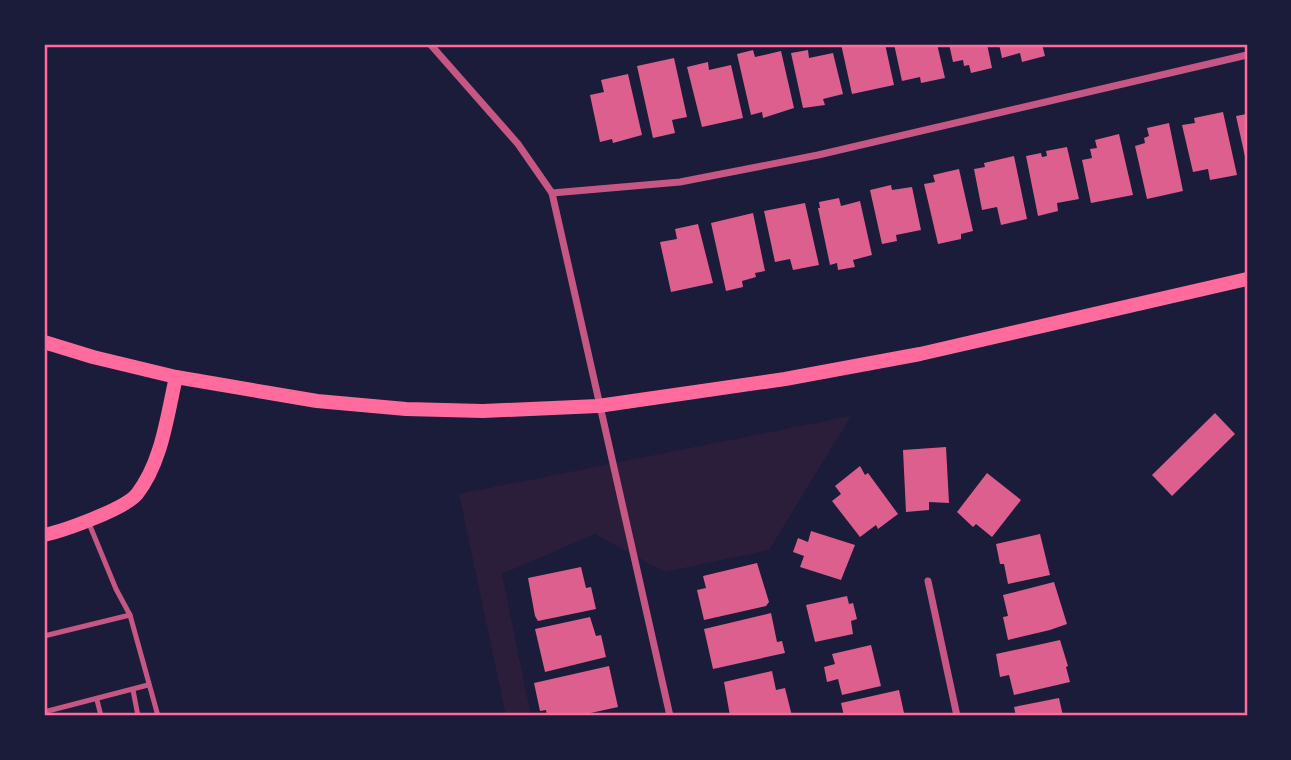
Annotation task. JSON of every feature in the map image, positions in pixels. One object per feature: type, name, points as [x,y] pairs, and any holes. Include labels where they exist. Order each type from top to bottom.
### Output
[{"type":"main road","points":[[44,342],[176,377],[317,401],[406,409],[482,411],[598,406],[785,379],[920,354],[1247,279]]},
{"type":"main road","points":[[44,535],[88,521],[136,496],[158,455],[176,377]]},
{"type":"street","points":[[430,44],[518,144],[552,192],[598,406],[670,716]]},
{"type":"street","points":[[552,192],[680,182],[817,155],[1247,55]]},
{"type":"street","points":[[928,582],[957,716]]},
{"type":"lane","points":[[88,521],[116,589],[130,615],[158,716]]},
{"type":"lane","points":[[44,636],[130,615]]},
{"type":"lane","points":[[44,712],[148,685]]},
{"type":"lane","points":[[133,690],[138,716]]},
{"type":"lane","points":[[97,700],[101,716]]},
{"type":"shaded area","points":[[851,416],[769,550],[665,572],[595,534],[502,574],[531,716],[506,716],[459,494]]},
{"type":"building","points":[[841,44],[885,44],[894,85],[852,94]]},
{"type":"building","points":[[894,44],[937,44],[945,78],[921,83],[920,77],[902,81]]},
{"type":"building","points":[[949,44],[987,44],[992,68],[971,73],[969,65],[964,66],[963,60],[953,62]]},
{"type":"building","points":[[999,44],[1042,44],[1045,56],[1022,62],[1020,53],[1002,58]]},
{"type":"building","points":[[753,50],[755,57],[781,51],[794,108],[763,118],[762,112],[751,115],[737,54]]},
{"type":"building","points":[[808,50],[809,58],[833,53],[843,94],[823,99],[825,105],[803,108],[791,53]]},
{"type":"building","points":[[674,58],[687,117],[672,120],[675,133],[653,138],[637,66]]},
{"type":"building","points":[[708,62],[709,70],[731,65],[743,118],[702,127],[687,67]]},
{"type":"building","points":[[628,74],[642,135],[613,143],[612,139],[600,142],[590,95],[604,92],[601,80]]},
{"type":"building","points":[[1223,112],[1237,175],[1210,180],[1208,169],[1193,172],[1182,125],[1195,123],[1194,118]]},
{"type":"building","points":[[1247,114],[1247,161],[1246,161],[1236,116]]},
{"type":"building","points":[[1169,123],[1183,191],[1147,199],[1135,146],[1145,143],[1144,138],[1149,136],[1147,128]]},
{"type":"building","points":[[1119,134],[1133,195],[1091,203],[1082,160],[1092,158],[1090,149],[1097,148],[1095,140]]},
{"type":"building","points":[[1067,147],[1079,199],[1057,203],[1058,211],[1038,216],[1026,156],[1041,153],[1042,157],[1047,156],[1046,151]]},
{"type":"building","points":[[1014,156],[1027,219],[1001,225],[997,207],[982,210],[974,169],[985,167],[984,163]]},
{"type":"building","points":[[959,169],[973,231],[961,234],[961,239],[938,244],[924,184],[935,182],[933,175]]},
{"type":"building","points":[[891,185],[892,190],[912,187],[921,230],[896,235],[897,241],[882,244],[870,190]]},
{"type":"building","points":[[839,198],[841,206],[860,201],[872,255],[853,260],[855,267],[838,270],[837,263],[830,265],[818,208],[819,202]]},
{"type":"building","points":[[805,203],[819,265],[793,270],[790,259],[775,262],[764,211]]},
{"type":"building","points":[[753,213],[765,271],[755,273],[756,277],[742,281],[743,287],[726,291],[711,223]]},
{"type":"building","points":[[698,224],[713,283],[671,292],[660,242],[677,239],[675,229]]},
{"type":"building","points":[[1215,413],[1235,434],[1172,496],[1152,475]]},
{"type":"building","points":[[946,447],[949,503],[929,502],[929,510],[906,512],[903,450]]},
{"type":"building","points":[[860,466],[898,514],[878,529],[876,525],[860,537],[832,501],[841,494],[835,486]]},
{"type":"building","points":[[987,473],[1021,500],[992,537],[976,524],[973,527],[957,512]]},
{"type":"building","points":[[811,531],[855,545],[841,580],[800,567],[804,556],[793,552],[798,538],[808,542]]},
{"type":"building","points":[[1040,534],[1050,575],[1008,584],[996,544]]},
{"type":"building","points":[[757,563],[769,602],[766,606],[704,620],[697,590],[706,588],[703,576]]},
{"type":"building","points":[[581,567],[586,588],[591,587],[596,609],[538,621],[528,578]]},
{"type":"building","points":[[1054,582],[1067,624],[1008,640],[1003,617],[1008,616],[1003,595]]},
{"type":"building","points":[[847,596],[849,604],[853,603],[857,619],[851,621],[853,634],[815,642],[806,605]]},
{"type":"building","points":[[771,613],[777,642],[782,641],[785,653],[713,669],[704,629]]},
{"type":"building","points":[[590,617],[596,636],[601,635],[606,657],[545,672],[535,629]]},
{"type":"building","points":[[1060,640],[1070,682],[1014,695],[1009,675],[1000,677],[996,654]]},
{"type":"building","points":[[871,645],[881,686],[842,695],[838,679],[827,682],[824,667],[835,664],[832,654]]},
{"type":"building","points":[[609,666],[618,707],[577,716],[547,716],[546,710],[540,711],[534,683]]},
{"type":"building","points":[[772,671],[776,690],[785,688],[792,716],[730,716],[724,682]]},
{"type":"building","points":[[899,690],[904,713],[898,716],[844,716],[841,703]]},
{"type":"building","points":[[1059,698],[1063,716],[1016,716],[1014,707]]}]
